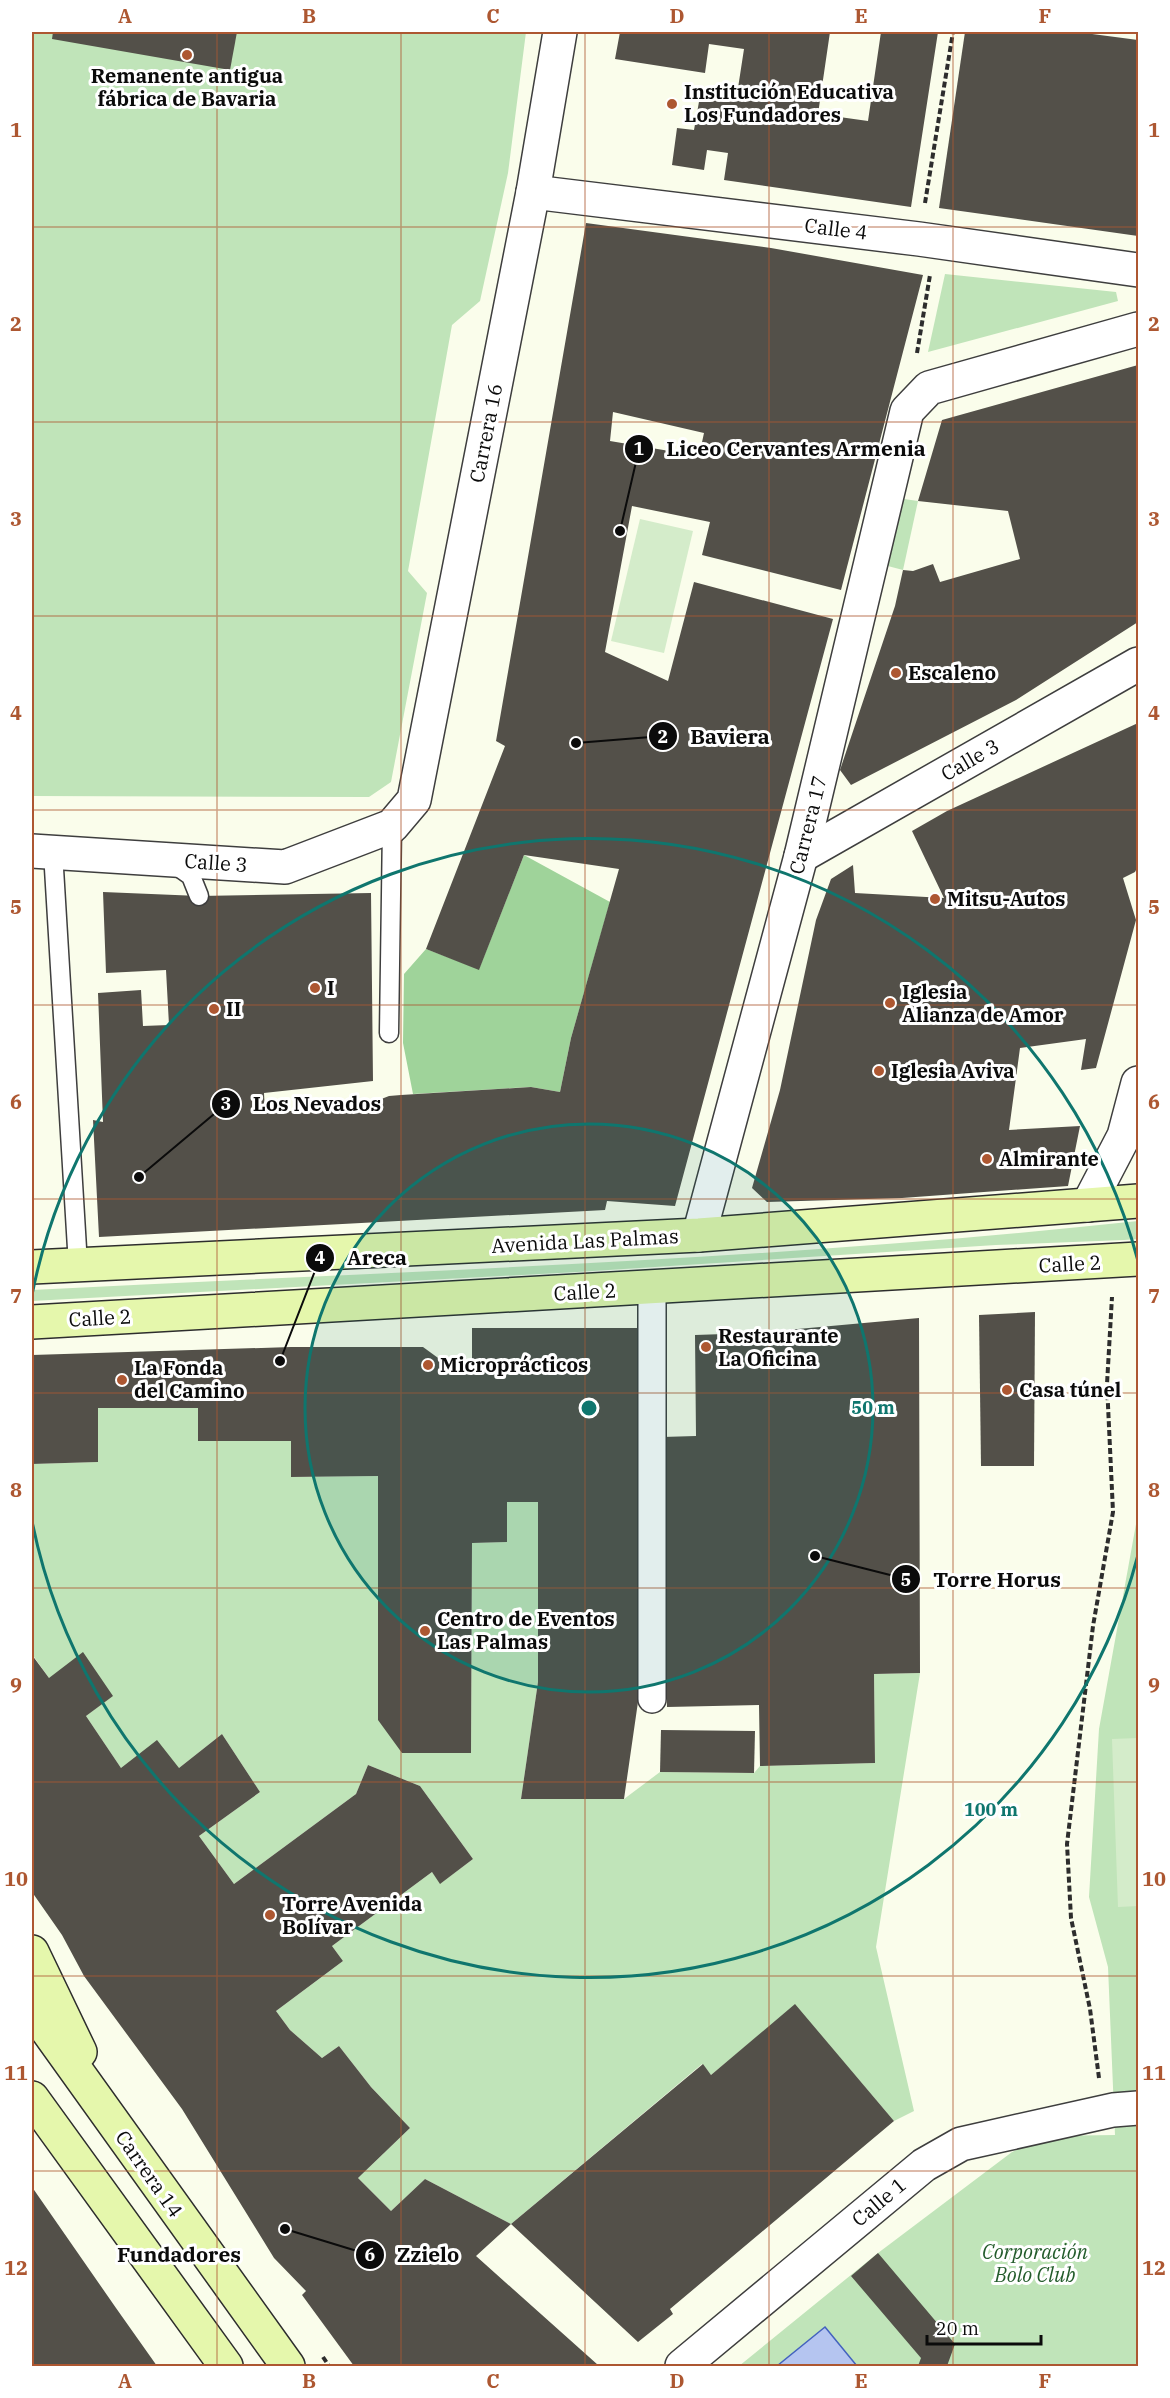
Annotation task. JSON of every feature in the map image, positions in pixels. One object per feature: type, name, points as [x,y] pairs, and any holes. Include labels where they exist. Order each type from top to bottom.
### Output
[{"type":"main road","name":"Avenida Las Palmas","points":[[32,1267],[699,1235],[1138,1202]]},
{"type":"main road","name":"Calle 2","points":[[32,1322],[1126,1261]]},
{"type":"main road","points":[[32,1952],[115,2127]]},
{"type":"main road","name":"Carrera 14","points":[[32,2009],[288,2367]]},
{"type":"main road","points":[[32,2098],[226,2367]]},
{"type":"street","name":"Carrera 16","points":[[392,826],[414,800],[533,192],[560,32]]},
{"type":"street","name":"Calle 4","points":[[533,192],[928,241],[1138,270]]},
{"type":"street","name":"Carrera 17","points":[[699,1235],[801,856],[907,411],[929,388],[1133,329]]},
{"type":"street","name":"Calle 3","points":[[801,856],[1138,664]]},
{"type":"street","name":"Calle 3","points":[[42,852],[285,867],[392,826]]},
{"type":"street","points":[[1088,1205],[1124,1136],[1138,1083]]},
{"type":"street","points":[[652,1288],[652,1699]]},
{"type":"street","name":"Calle 1","points":[[682,2367],[924,2165],[961,2144],[1116,2111]]},
{"type":"lane","points":[[389,1033],[392,826]]},
{"type":"lane","points":[[42,852],[78,1265]]},
{"type":"lane","points":[[167,860],[191,876],[199,896]]},
{"type":"path","points":[[921,327],[928,241],[953,32]]},
{"type":"path","points":[[1116,2111],[1100,2089],[1090,2009],[1071,1918],[1067,1844],[1093,1626],[1113,1512],[1107,1384],[1126,1261]]},
{"type":"green space","points":[[32,32],[526,32],[508,173],[480,301],[452,325],[408,571],[427,593],[391,782],[369,797],[32,796]]},
{"type":"green space","points":[[945,274],[1116,292],[1118,301],[928,352]]},
{"type":"green space","points":[[897,498],[918,501],[903,570],[884,565]]},
{"type":"green space","points":[[640,519],[693,531],[664,653],[611,641]]},
{"type":"green space","points":[[524,855],[610,902],[571,1038],[560,1092],[531,1087],[413,1094],[403,1043],[404,974],[426,949],[479,969]]},
{"type":"green space","points":[[1138,1221],[1138,1239],[996,1245],[577,1272],[32,1301],[32,1290],[724,1255],[1000,1235]]},
{"type":"green space","points":[[98,1408],[198,1408],[198,1441],[291,1441],[292,1477],[378,1476],[403,1753],[471,1752],[472,1543],[507,1542],[507,1502],[538,1502],[538,1682],[521,1799],[624,1799],[660,1772],[754,1773],[760,1766],[875,1763],[874,1674],[920,1673],[876,1947],[914,2111],[894,2121],[795,2005],[711,2075],[702,2064],[511,2224],[425,2179],[391,2211],[358,2178],[410,2128],[371,2087],[339,2046],[322,2058],[290,2030],[276,2011],[343,1961],[332,1946],[432,1872],[441,1883],[473,1859],[420,1786],[368,1765],[356,1794],[234,1884],[199,1836],[260,1792],[222,1734],[179,1768],[121,1768],[86,1716],[112,1696],[49,1678],[32,1654],[32,1464],[98,1462]]},
{"type":"green space","name":"Corporación Bolo Club","points":[[1138,1513],[1138,2366],[739,2366],[878,2253],[1012,2152],[1047,2136],[1115,2135],[1108,1967],[1089,1897],[1099,1729]]},
{"type":"green space","points":[[1138,1738],[1138,1906],[1118,1907],[1112,1739]]},
{"type":"water","points":[[825,2327],[857,2366],[777,2366]]},
{"type":"building","name":"Remanente antigua fábrica de Bavaria","points":[[53,32],[237,32],[230,70],[52,39]]},
{"type":"building","points":[[620,32],[830,32],[818,114],[868,121],[881,32],[938,32],[911,207],[724,180],[728,153],[707,150],[704,170],[672,165],[677,128],[694,130],[700,96],[736,101],[744,49],[709,44],[705,73],[615,59]]},
{"type":"building","points":[[965,32],[1077,32],[1138,40],[1138,236],[939,208]]},
{"type":"building","points":[[586,223],[771,248],[923,275],[841,590],[702,555],[710,522],[632,506],[605,652],[668,681],[694,582],[833,619],[675,1206],[607,1201],[605,1210],[99,1237],[93,1120],[103,1122],[98,993],[141,990],[143,1026],[169,1025],[166,970],[106,973],[103,892],[199,896],[371,893],[373,1081],[264,1093],[265,1113],[366,1105],[389,1096],[401,1095],[531,1087],[560,1092],[571,1038],[619,869],[524,855],[479,970],[426,949],[505,746],[496,741]],"holes":[[[613,412],[704,433],[699,456],[610,441]]]},
{"type":"building","points":[[1138,365],[1138,622],[1016,700],[851,785],[840,770],[895,606],[903,570],[913,571],[933,564],[940,582],[1020,559],[1008,511],[918,501],[942,420]]},
{"type":"building","points":[[1138,723],[1138,866],[1135,872],[1123,878],[1136,920],[1096,1068],[1081,1070],[1086,1039],[1020,1048],[1009,1130],[1080,1126],[1068,1186],[902,1198],[767,1202],[752,1188],[780,1090],[816,920],[831,879],[853,865],[855,893],[944,898],[912,831],[947,811]]},
{"type":"building","name":"Casa túnel","points":[[1035,1312],[1034,1466],[981,1466],[979,1315]]},
{"type":"building","points":[[919,1318],[920,1673],[874,1674],[875,1763],[760,1766],[759,1705],[667,1707],[662,1437],[696,1436],[695,1335],[754,1333]]},
{"type":"building","points":[[472,1328],[642,1328],[641,1681],[624,1799],[521,1799],[538,1682],[538,1502],[507,1502],[507,1542],[472,1543],[471,1753],[402,1753],[378,1720],[378,1476],[291,1477],[291,1441],[198,1441],[198,1408],[98,1408],[98,1462],[32,1464],[32,1355],[291,1347],[423,1347],[445,1363],[472,1363]]},
{"type":"building","points":[[83,1652],[113,1696],[86,1716],[121,1768],[157,1740],[179,1768],[222,1734],[260,1792],[199,1836],[234,1884],[356,1794],[368,1765],[420,1786],[473,1859],[440,1884],[432,1872],[332,1946],[343,1961],[276,2011],[290,2030],[322,2058],[339,2046],[371,2087],[410,2128],[358,2178],[391,2211],[425,2179],[511,2224],[476,2256],[598,2365],[354,2366],[302,2295],[306,2291],[274,2258],[182,2109],[84,1976],[62,1935],[32,1892],[32,1655],[49,1678]]},
{"type":"building","points":[[661,1730],[755,1731],[754,1773],[660,1772]]},
{"type":"building","points":[[795,2004],[894,2121],[670,2309],[673,2314],[638,2342],[511,2224],[703,2064],[711,2075]]},
{"type":"building","points":[[32,2187],[116,2308],[157,2366],[32,2366]]},
{"type":"building","points":[[878,2253],[955,2344],[947,2366],[918,2366],[921,2358],[851,2276]]},
{"type":"place","name":"Remanente antigua fábrica de Bavaria","points":[[187,55]]},
{"type":"place","name":"Institución Educativa Los Fundadores","points":[[672,104]]},
{"type":"place","name":"Liceo Cervantes Armenia","points":[[620,531]]},
{"type":"place","name":"Escaleno","points":[[896,673]]},
{"type":"place","name":"Baviera","points":[[576,743]]},
{"type":"place","name":"Mitsu-Autos","points":[[935,899]]},
{"type":"place","name":"I","points":[[315,988]]},
{"type":"place","name":"Iglesia Alianza de Amor","points":[[890,1003]]},
{"type":"place","name":"II","points":[[214,1009]]},
{"type":"place","name":"Iglesia Aviva","points":[[879,1071]]},
{"type":"place","name":"Almirante","points":[[987,1159]]},
{"type":"place","name":"Los Nevados","points":[[139,1177]]},
{"type":"place","name":"Restaurante La Oficina","points":[[706,1347]]},
{"type":"place","name":"Areca","points":[[280,1361]]},
{"type":"place","name":"Microprácticos","points":[[428,1365]]},
{"type":"place","name":"La Fonda del Camino","points":[[122,1380]]},
{"type":"place","name":"Casa túnel","points":[[1007,1390]]},
{"type":"place","name":"Torre Horus","points":[[815,1556]]},
{"type":"place","name":"Centro de Eventos Las Palmas","points":[[425,1631]]},
{"type":"place","name":"Torre Avenida Bolívar","points":[[270,1915]]},
{"type":"place","name":"Zzielo","points":[[285,2229]]},
{"type":"district","name":"Fundadores","points":[[179,2255]]}]
